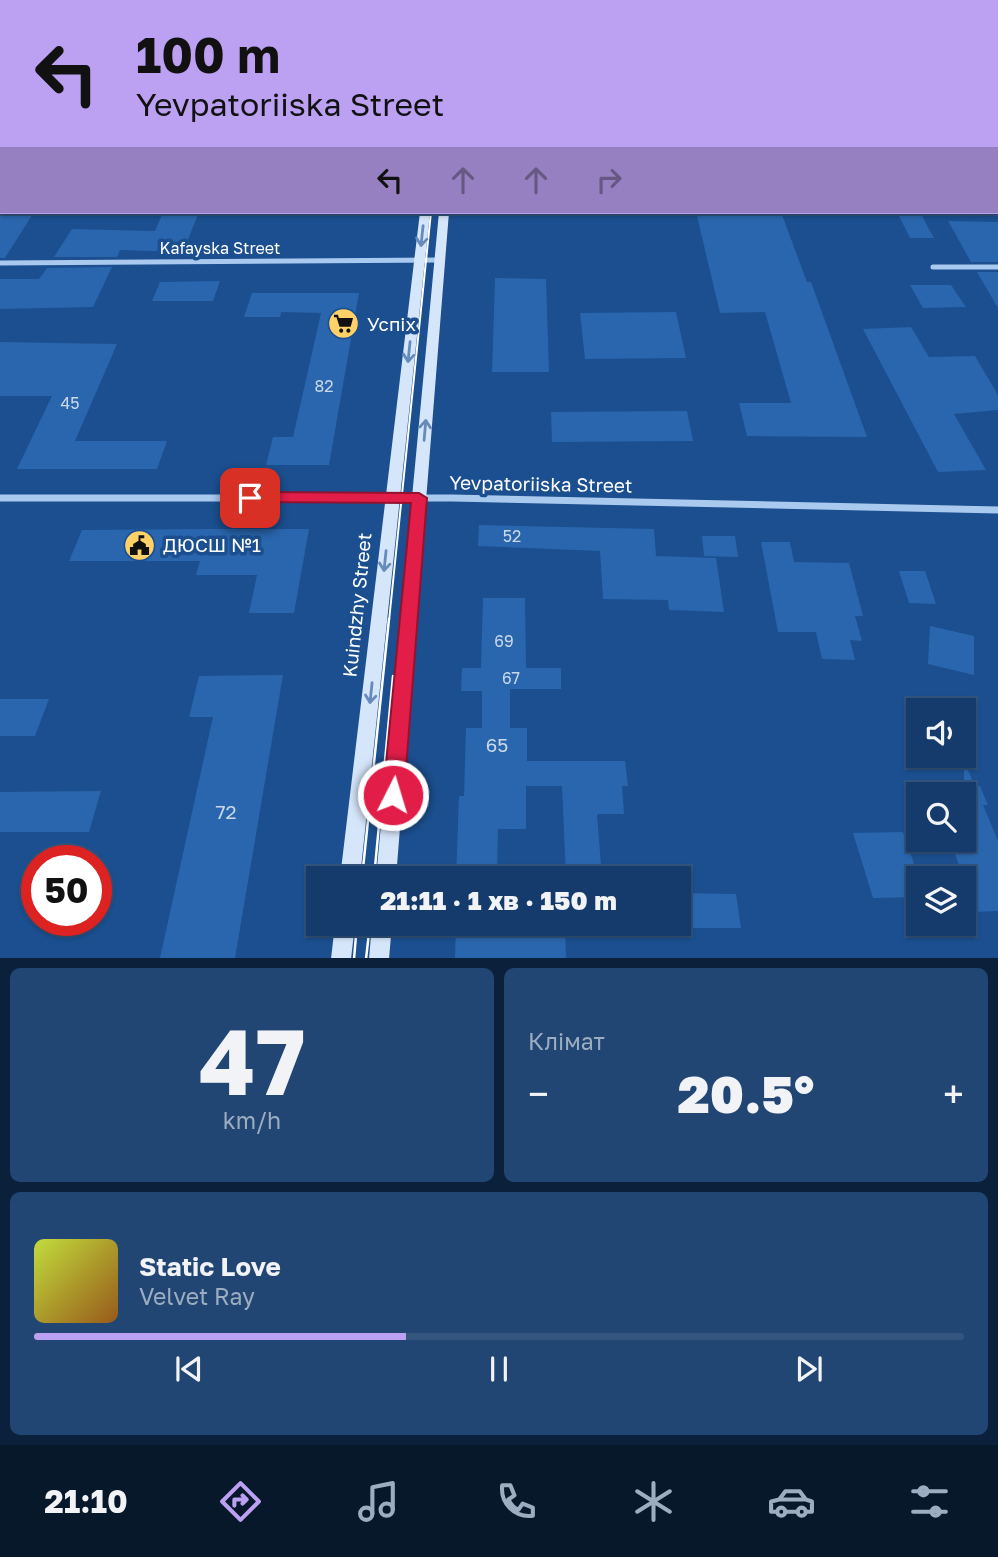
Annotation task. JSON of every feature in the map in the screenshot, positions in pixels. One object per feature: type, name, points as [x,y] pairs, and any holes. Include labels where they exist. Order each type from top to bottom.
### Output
[{"type":"main road","name":"Kuindzhy Street","points":[[351,866],[425,214]]},
{"type":"main road","points":[[387,866],[444,214]]},
{"type":"main road","points":[[341,958],[344,936]]},
{"type":"main road","points":[[379,958],[381,936]]},
{"type":"street","name":"Kafayska Street","points":[[0,263],[440,260]]},
{"type":"street","points":[[933,267],[998,267]]},
{"type":"street","name":"Yevpatoriiska Street","points":[[0,498],[419,498],[998,510]]},
{"type":"building","points":[[0,214],[33,214],[5,258],[0,258]]},
{"type":"building","points":[[162,214],[198,214],[183,252],[120,250],[117,257],[54,257],[72,229],[155,231]]},
{"type":"building","points":[[696,214],[782,214],[807,282],[811,282],[867,437],[747,436],[739,403],[791,403],[765,312],[720,313]]},
{"type":"building","points":[[898,214],[921,214],[934,238],[910,238]]},
{"type":"building","points":[[948,221],[998,222],[998,262],[971,262]]},
{"type":"building","points":[[112,267],[93,307],[0,309],[0,279],[39,279],[47,268]]},
{"type":"building","points":[[977,272],[998,272],[998,308]]},
{"type":"building","points":[[495,278],[546,279],[549,372],[492,372]]},
{"type":"building","points":[[220,281],[213,301],[152,301],[160,282]]},
{"type":"building","points":[[910,285],[951,285],[966,307],[923,308]]},
{"type":"building","points":[[252,293],[359,293],[329,465],[266,465],[273,437],[293,437],[321,313],[281,312],[280,317],[244,317]]},
{"type":"building","points":[[676,312],[686,358],[585,359],[580,313]]},
{"type":"building","points":[[911,327],[929,357],[975,356],[998,395],[998,410],[954,414],[986,470],[938,472],[863,329]]},
{"type":"building","points":[[0,342],[117,344],[75,441],[167,441],[157,469],[17,469],[52,396],[0,396]]},
{"type":"building","points":[[687,411],[693,441],[552,442],[551,412]]},
{"type":"building","points":[[479,525],[654,529],[656,556],[716,558],[724,612],[669,610],[668,600],[603,599],[600,551],[478,546]]},
{"type":"building","points":[[309,529],[294,613],[249,613],[257,575],[196,575],[200,561],[69,561],[82,530]]},
{"type":"building","points":[[702,536],[735,536],[738,557],[704,556]]},
{"type":"building","points":[[761,542],[790,542],[794,562],[849,563],[863,616],[855,616],[862,641],[850,640],[855,660],[822,659],[816,632],[778,632]]},
{"type":"building","points":[[899,571],[925,571],[936,604],[909,603]]},
{"type":"building","points":[[483,598],[525,598],[526,668],[561,668],[561,689],[510,689],[510,728],[527,728],[527,761],[625,761],[628,786],[622,786],[624,814],[597,814],[601,866],[565,866],[562,786],[526,786],[526,829],[498,829],[497,866],[456,866],[459,796],[464,796],[466,728],[482,728],[482,691],[461,691],[462,668],[481,668]]},
{"type":"building","points":[[930,626],[974,636],[974,675],[928,664]]},
{"type":"building","points":[[283,675],[235,958],[160,958],[213,717],[189,717],[199,676]]},
{"type":"building","points":[[0,699],[49,699],[35,736],[0,736]]},
{"type":"building","points":[[964,768],[967,768],[973,782],[964,782]]},
{"type":"building","points":[[976,786],[980,786],[988,805],[983,805],[998,841],[998,911],[976,912],[976,866],[956,865],[959,865],[954,852],[976,852]]},
{"type":"building","points":[[101,791],[89,832],[0,832],[0,792]]},
{"type":"building","points":[[903,832],[906,852],[910,852],[915,866],[906,866],[906,897],[873,898],[853,833]]},
{"type":"building","points":[[691,893],[736,894],[741,928],[691,928]]},
{"type":"building","points":[[456,936],[565,936],[566,958],[455,958]]},
{"type":"tram line","points":[[389,621],[431,214]]},
{"type":"tram line","points":[[363,866],[389,619]]},
{"type":"tram line","points":[[375,866],[393,676]]},
{"type":"tram line","points":[[354,958],[356,936]]},
{"type":"tram line","points":[[366,958],[369,936]]},
{"type":"place","name":"Успіх","points":[[344,324]]},
{"type":"place","name":"ДЮСШ №1","points":[[140,545]]},
{"type":"route","points":[[250,498],[419,498],[393,795]]}]
